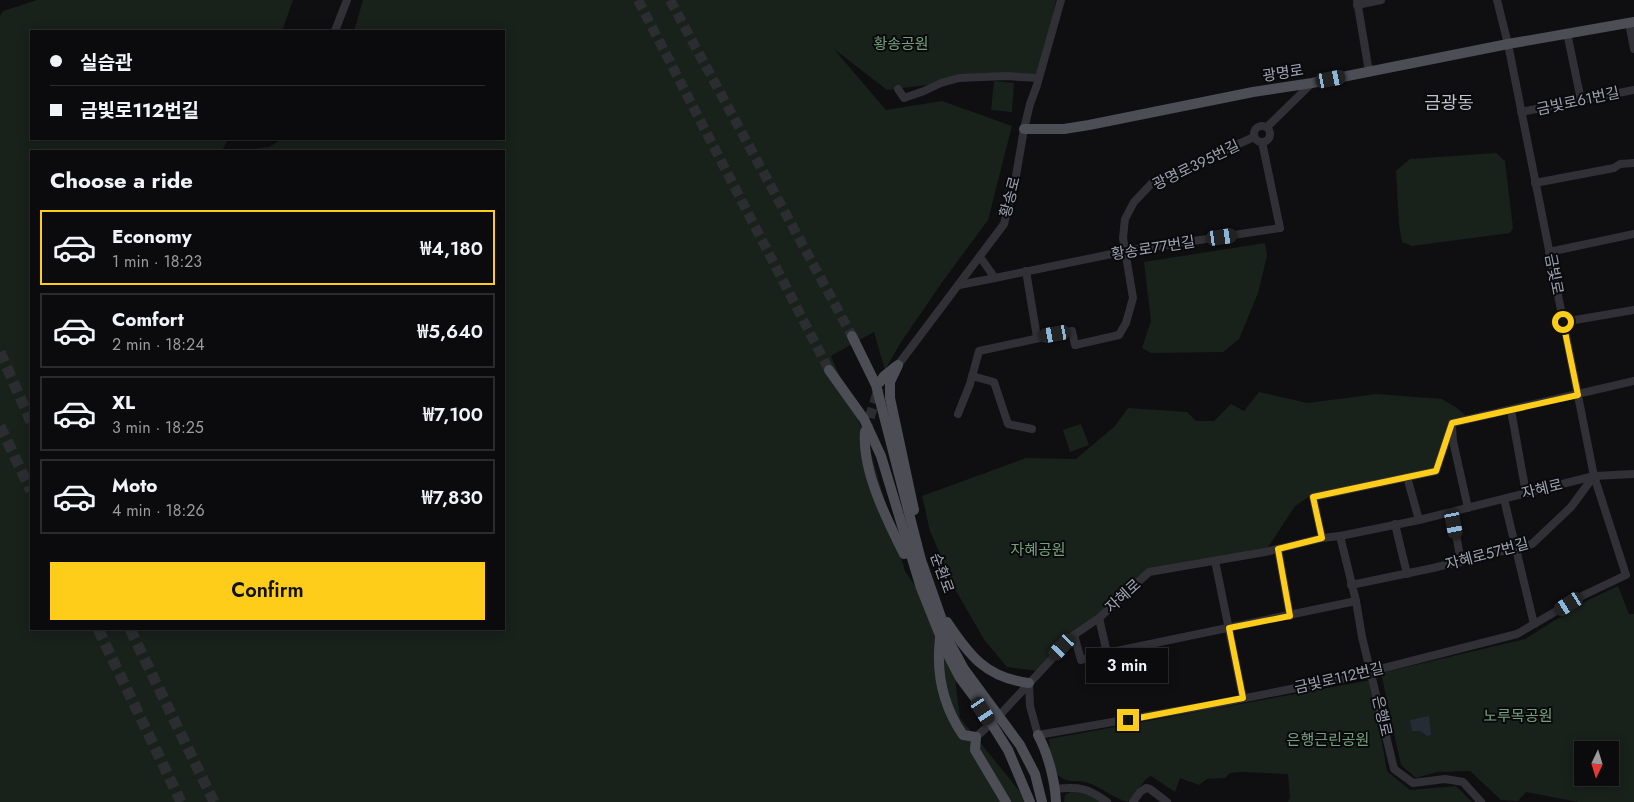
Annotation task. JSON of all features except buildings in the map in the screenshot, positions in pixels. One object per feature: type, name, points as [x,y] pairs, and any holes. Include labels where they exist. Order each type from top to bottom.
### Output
[{"type":"main road","name":"광명로","points":[[1024,129],[1064,129],[1631,22]]},
{"type":"main road","name":"순환로","points":[[852,336],[876,386],[921,560],[950,643],[957,657],[1020,745],[1035,774],[1042,802]]},
{"type":"main road","points":[[880,382],[884,376],[898,365]]},
{"type":"main road","points":[[898,365],[890,382],[890,398],[914,514],[921,560]]},
{"type":"main road","name":"순환로","points":[[829,370],[864,419],[874,438],[885,467],[918,579],[946,653],[960,678],[996,730],[1016,766],[1030,802]]},
{"type":"main road","points":[[865,432],[864,442],[871,476],[886,517],[918,579]]},
{"type":"main road","points":[[941,613],[976,660],[986,668],[1007,679],[1028,683]]},
{"type":"main road","points":[[940,636],[938,658],[946,702],[953,718],[964,735],[976,737],[975,750],[1006,802]]},
{"type":"main road","points":[[1038,735],[1044,745],[1056,802]]},
{"type":"street","points":[[335,30],[348,0]]},
{"type":"street","name":"황송로","points":[[898,365],[1004,224],[1016,176],[1030,104],[1038,85],[1038,78],[1061,0]]},
{"type":"street","points":[[1369,72],[1357,2],[1381,0]]},
{"type":"street","name":"금빛로","points":[[1497,0],[1508,44],[1594,476],[1626,575]]},
{"type":"street","points":[[1631,22],[1634,50]]},
{"type":"street","points":[[1567,33],[1581,100]]},
{"type":"street","points":[[898,89],[904,98],[959,78],[1005,76],[1038,78]]},
{"type":"street","points":[[1267,128],[1312,83]]},
{"type":"street","name":"금빛로61번길","points":[[1521,112],[1634,90]]},
{"type":"street","points":[[1262,126],[1267,128],[1270,132],[1269,138],[1262,142],[1256,141],[1253,133],[1256,128],[1262,126]]},
{"type":"street","name":"광명로395번길","points":[[1038,338],[1072,331],[1075,345],[1119,335],[1126,323],[1133,298],[1123,238],[1125,219],[1134,202],[1152,183],[1254,137]]},
{"type":"street","name":"황송로77번길","points":[[959,285],[1126,251],[1280,228],[1262,142]]},
{"type":"street","points":[[1535,183],[1614,168],[1620,164],[1634,163]]},
{"type":"street","points":[[1549,252],[1634,234]]},
{"type":"street","points":[[980,257],[995,278]]},
{"type":"street","points":[[958,414],[979,351],[1038,338],[1026,271]]},
{"type":"street","points":[[1563,322],[1634,310]]},
{"type":"street","points":[[972,376],[994,382],[1008,424],[1032,429]]},
{"type":"street","points":[[1452,423],[1634,382]]},
{"type":"street","points":[[1511,410],[1526,493]]},
{"type":"street","points":[[1322,538],[1313,497],[1436,471],[1452,423]]},
{"type":"street","points":[[1452,423],[1453,441],[1468,508]]},
{"type":"street","name":"자혜로","points":[[976,737],[998,717],[1074,635],[1099,618],[1149,572],[1278,549],[1322,538],[1419,520],[1594,476],[1634,474]]},
{"type":"street","name":"자혜로57번길","points":[[1351,585],[1461,562],[1532,544],[1572,507],[1594,476]]},
{"type":"street","points":[[1408,477],[1419,520]]},
{"type":"street","points":[[1504,499],[1534,624]]},
{"type":"street","points":[[1452,512],[1461,562]]},
{"type":"street","points":[[1395,524],[1407,574]]},
{"type":"street","name":"은행로","points":[[1340,536],[1394,769],[1413,783],[1444,779],[1463,782],[1481,802]]},
{"type":"street","points":[[1278,549],[1290,616]]},
{"type":"street","points":[[1215,561],[1243,698]]},
{"type":"street","name":"금빛로112번길","points":[[1038,735],[1243,698],[1371,672],[1517,634],[1584,595],[1626,575]]},
{"type":"street","points":[[1074,635],[1081,660],[1106,653],[1356,601]]},
{"type":"street","points":[[1099,618],[1098,621],[1106,653]]},
{"type":"street","points":[[1028,683],[1030,706],[1038,735]]},
{"type":"street","points":[[1055,790],[1081,787],[1107,802]]},
{"type":"street","points":[[1133,802],[1140,792],[1146,788],[1167,802]]},
{"type":"green space","name":"황송공원","points":[[37,0],[293,0],[282,30],[30,30],[30,140],[228,140],[222,150],[30,150],[30,630],[505,630],[505,150],[246,150],[269,147],[280,140],[505,140],[505,30],[354,30],[363,0],[1056,0],[1038,78],[966,80],[887,90],[834,49],[886,110],[942,101],[1012,126],[988,220],[901,342],[885,370],[874,332],[831,356],[868,443],[905,571],[950,639],[960,718],[1027,802],[0,802],[0,16],[3,11]]},
{"type":"green space","points":[[994,81],[1014,83],[1012,112],[991,110]]},
{"type":"green space","points":[[1496,153],[1505,161],[1513,228],[1510,233],[1412,246],[1402,242],[1399,225],[1396,171],[1410,159]]},
{"type":"green space","points":[[1265,243],[1267,256],[1258,293],[1239,339],[1223,352],[1151,353],[1142,348],[1151,321],[1144,262]]},
{"type":"green space","name":"자혜공원","points":[[1259,392],[1307,403],[1377,394],[1442,399],[1457,408],[1468,418],[1451,422],[1436,471],[1307,498],[1295,506],[1265,552],[1149,572],[1039,671],[1007,667],[985,641],[956,591],[930,531],[922,496],[1026,458],[1076,459],[1115,426],[1128,408],[1187,412],[1196,421],[1214,421],[1231,404],[1244,411]]},
{"type":"green space","points":[[1081,424],[1089,445],[1070,452],[1063,430]]},
{"type":"green space","name":"노루목공원","points":[[1618,586],[1629,614],[1634,614],[1634,802],[1578,802],[1526,792],[1518,801],[1501,800],[1470,771],[1437,772],[1416,778],[1401,765],[1381,673],[1525,639],[1584,602]]},
{"type":"green space","name":"은행근린공원","points":[[1371,680],[1387,771],[1410,790],[1456,786],[1472,802],[1288,802],[1290,798],[1288,774],[1241,772],[1230,773],[1225,778],[1207,779],[1199,785],[1180,778],[1175,792],[1151,776],[1146,779],[1128,802],[1083,781],[1071,781],[1060,777],[1052,763],[1049,739]]},
{"type":"green space","points":[[1079,788],[1109,802],[1064,802],[1065,795]]},
{"type":"shaded area","points":[[1429,716],[1431,735],[1427,736],[1420,731],[1412,731],[1410,720]]},
{"type":"tunnel","points":[[638,0],[829,370]]},
{"type":"tunnel","points":[[670,0],[852,336]]},
{"type":"tunnel","points":[[0,352],[30,420]]},
{"type":"tunnel","points":[[865,432],[879,388]]},
{"type":"tunnel","points":[[0,426],[30,489]]},
{"type":"tunnel","points":[[98,630],[181,802]]},
{"type":"tunnel","points":[[130,630],[214,802]]},
{"type":"district","name":"금광동","points":[[1449,103]]},
{"type":"route","points":[[1128,720],[1243,698],[1229,628],[1290,616],[1278,549],[1322,538],[1313,497],[1363,488],[1436,471],[1452,423],[1578,395],[1563,322]]}]
